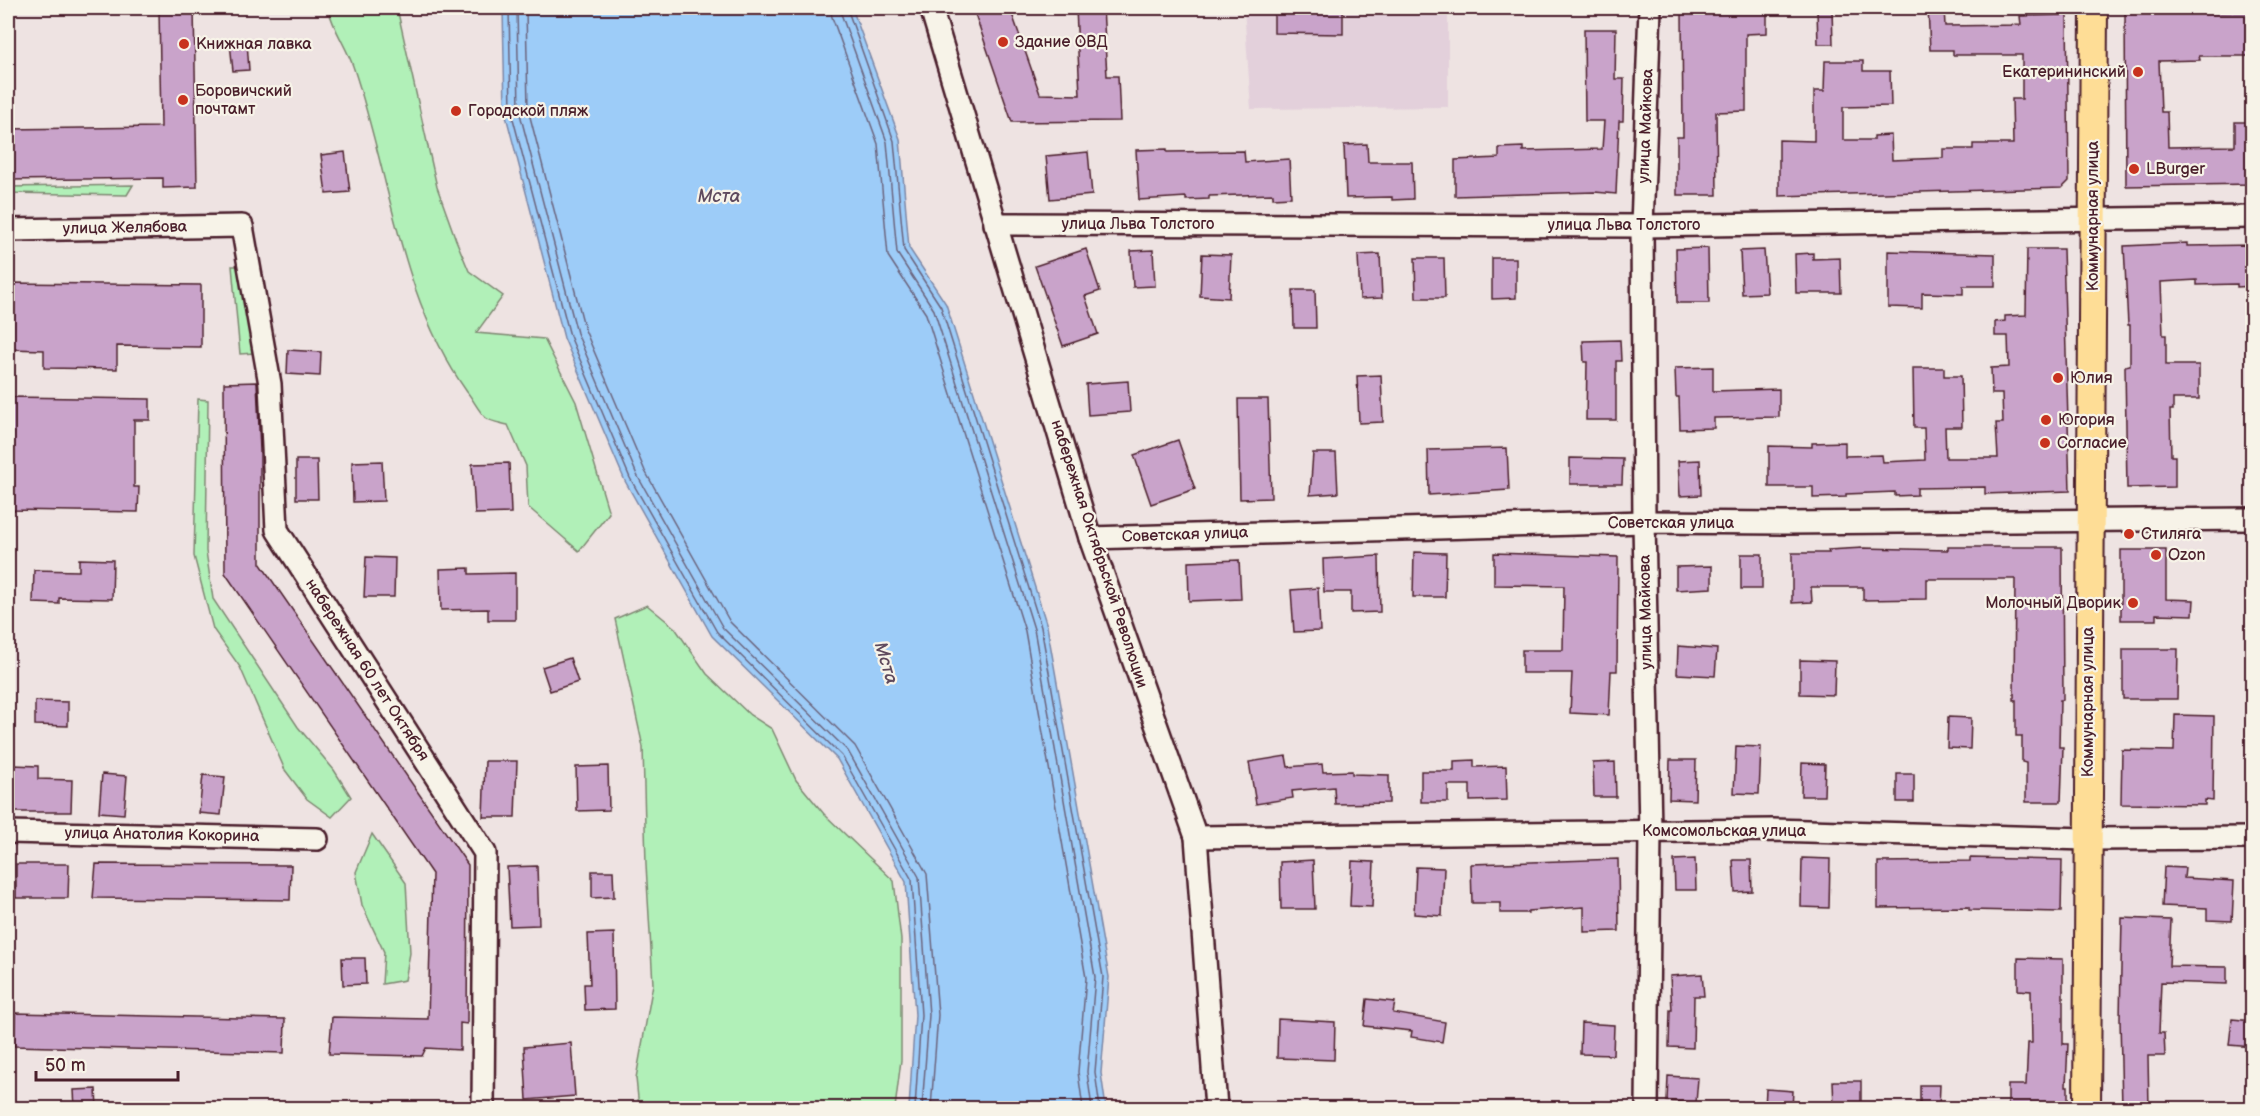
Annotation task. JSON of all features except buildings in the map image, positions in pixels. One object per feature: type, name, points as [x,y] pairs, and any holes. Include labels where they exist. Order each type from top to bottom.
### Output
[{"type":"main road","name":"Коммунарная улица","points":[[2087,1108],[2094,8]]},
{"type":"street","name":"набережная Октябрьской Революции","points":[[931,8],[1090,538],[1196,837],[1216,1108]]},
{"type":"street","name":"улица Майкова","points":[[1647,1108],[1650,831],[1644,522],[1642,226],[1650,8]]},
{"type":"street","name":"улица Льва Толстого","points":[[995,224],[1642,226],[2253,217]]},
{"type":"street","name":"улица Желябова","points":[[8,230],[242,226]]},
{"type":"street","name":"набережная 60 лет Октября","points":[[242,226],[270,384],[277,530],[485,854],[483,1108]]},
{"type":"street","name":"Советская улица","points":[[1090,538],[1644,522],[2253,519]]},
{"type":"street","name":"Комсомольская улица","points":[[1196,837],[1773,830],[2087,839],[2253,838]]},
{"type":"street","name":"улица Анатолия Кокорина","points":[[8,832],[317,839]]},
{"type":"shaded area","points":[[1244,8],[1448,8],[1448,107],[1251,109]]},
{"type":"green space","points":[[328,8],[397,8],[437,187],[456,240],[469,271],[503,296],[476,333],[544,339],[576,402],[609,513],[579,551],[528,507],[526,466],[508,425],[486,418],[444,355],[411,276],[366,107],[353,66]]},
{"type":"green space","points":[[133,185],[127,195],[8,193],[8,187]]},
{"type":"green space","points":[[232,266],[242,266],[254,353],[240,354]]},
{"type":"green space","points":[[198,399],[208,400],[206,551],[213,599],[298,727],[334,770],[351,797],[332,817],[307,799],[285,770],[240,667],[213,629],[194,556]]},
{"type":"green space","points":[[647,605],[675,628],[707,674],[750,715],[772,729],[796,780],[824,814],[894,881],[901,940],[901,1060],[895,1108],[639,1108],[636,1078],[653,984],[646,865],[643,747],[615,619]]},
{"type":"green space","points":[[372,834],[406,883],[410,953],[405,980],[382,984],[384,952],[362,905],[356,872]]},
{"type":"water","name":"Мста","points":[[503,8],[852,8],[900,139],[909,248],[946,304],[1047,626],[1109,977],[1101,1073],[1106,1108],[909,1108],[915,1015],[906,882],[837,759],[712,636],[625,481],[564,338],[505,112]]},
{"type":"place","name":"Здание ОВД","points":[[1003,42]]},
{"type":"place","name":"Книжная лавка","points":[[184,44]]},
{"type":"place","name":"Екатерининский","points":[[2138,72]]},
{"type":"place","name":"Боровичский почтамт","points":[[183,100]]},
{"type":"place","name":"Городской пляж","points":[[456,111]]},
{"type":"place","name":"LBurger","points":[[2134,169]]},
{"type":"place","name":"Юлия","points":[[2058,378]]},
{"type":"place","name":"Югория","points":[[2046,420]]},
{"type":"place","name":"Согласие","points":[[2045,443]]},
{"type":"place","name":"Стиляга","points":[[2129,534]]},
{"type":"place","name":"Ozon","points":[[2156,555]]},
{"type":"place","name":"Молочный Дворик","points":[[2133,603]]}]
